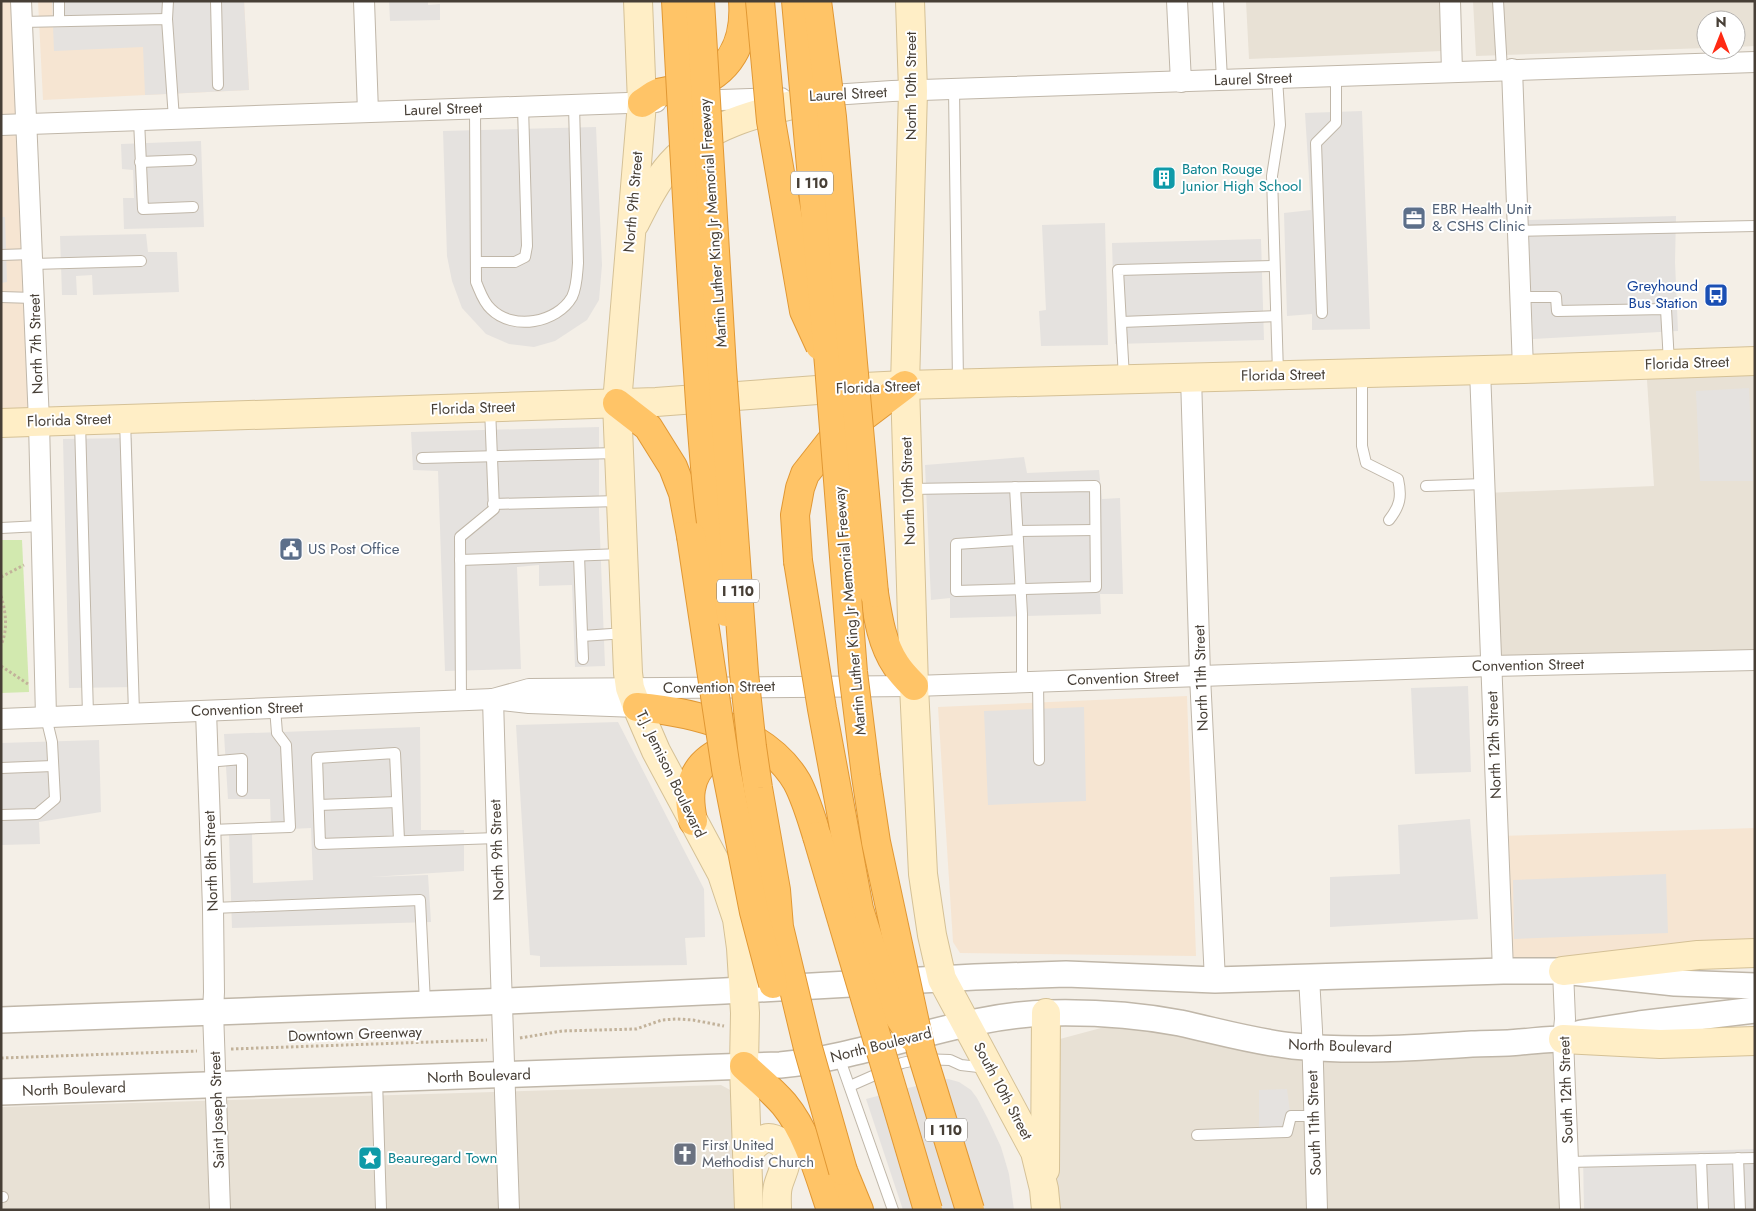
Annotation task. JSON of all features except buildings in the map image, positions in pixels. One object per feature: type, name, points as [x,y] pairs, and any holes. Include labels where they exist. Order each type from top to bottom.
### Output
[{"type":"highway","points":[[676,1],[690,268],[702,435],[717,574],[748,709]]},
{"type":"highway","name":"Martin Luther King Jr Memorial Freeway","points":[[700,1],[722,368],[748,709],[758,788],[776,890],[779,927],[808,1048],[843,1171],[860,1210]]},
{"type":"highway","name":"Martin Luther King Jr Memorial Freeway","points":[[796,1],[829,365],[853,672],[866,776],[876,842],[921,1051],[970,1210]]},
{"type":"highway","points":[[817,1],[832,117],[852,363],[874,593],[881,629],[890,656],[914,686]]},
{"type":"highway","points":[[642,103],[658,93],[697,84],[713,76],[723,68],[736,50],[749,4]]},
{"type":"highway","points":[[749,4],[804,310],[829,365]]},
{"type":"highway","points":[[905,385],[831,441],[805,474],[800,488],[795,515],[798,561],[822,709],[859,909],[887,998],[921,1051]]},
{"type":"highway","points":[[617,403],[648,427],[673,467],[683,493],[723,750],[754,912],[782,1019],[804,1085],[843,1171]]},
{"type":"highway","points":[[634,697],[658,709],[710,720],[743,734],[778,759],[796,781],[806,800],[928,1210]]},
{"type":"highway","points":[[693,821],[691,788],[703,763],[711,756],[730,748],[747,747],[768,751]]},
{"type":"highway","points":[[744,1066],[777,1096],[798,1124],[832,1210]]},
{"type":"main road","name":"North 9th Street","points":[[617,403],[642,103],[638,1]]},
{"type":"main road","name":"North 10th Street","points":[[910,1],[913,91],[905,385],[914,686],[923,874],[932,935],[942,979]]},
{"type":"main road","points":[[631,230],[662,176],[672,164],[699,140],[741,118],[834,96]]},
{"type":"main road","name":"Florida Street","points":[[1,423],[656,402],[905,385],[1362,374],[1755,361]]},
{"type":"main road","name":"T.J. Jemison Boulevard","points":[[617,403],[628,673],[634,697],[656,751],[722,874],[740,934],[744,990],[734,1028],[744,1066],[749,1210]]},
{"type":"main road","points":[[1563,971],[1698,955],[1755,953]]},
{"type":"main road","name":"South 10th Street","points":[[942,979],[1035,1152],[1045,1199]]},
{"type":"main road","points":[[1045,1199],[1046,1013]]},
{"type":"main road","points":[[1563,1038],[1660,1044],[1755,1040]]},
{"type":"main road","points":[[1014,1110],[1008,1129],[1020,1164],[1028,1210]]},
{"type":"main road","points":[[748,1153],[756,1144],[766,1139],[776,1140],[784,1147],[787,1160],[777,1192],[777,1210]]},
{"type":"street","name":"North 7th Street","points":[[21,1],[39,422],[46,717]]},
{"type":"street","points":[[364,1],[368,112]]},
{"type":"street","points":[[1177,1],[1181,82]]},
{"type":"street","points":[[1450,1],[1452,72]]},
{"type":"street","name":"Laurel Street","points":[[1,125],[834,96],[954,89],[1755,62]]},
{"type":"street","points":[[1507,70],[1518,231],[1523,369]]},
{"type":"street","name":"North 12th Street","points":[[1480,370],[1503,971]]},
{"type":"street","name":"North 11th Street","points":[[1191,377],[1200,676],[1214,980]]},
{"type":"street","name":"Convention Street","points":[[1,719],[461,700],[494,699],[529,703],[914,686],[1491,666],[1755,660]]},
{"type":"street","name":"North 9th Street","points":[[494,699],[509,1210]]},
{"type":"street","name":"North 8th Street","points":[[206,711],[213,908],[214,992],[212,1011]]},
{"type":"street","name":"North Boulevard","points":[[1,1020],[502,1001],[1074,974],[1214,980],[1503,971],[1563,971],[1675,984],[1752,998]]},
{"type":"street","name":"South 12th Street","points":[[1563,971],[1565,1019],[1563,1038],[1570,1210]]},
{"type":"street","name":"South 11th Street","points":[[1309,977],[1317,1210]]},
{"type":"street","name":"North Boulevard","points":[[1,1092],[377,1080],[808,1063],[839,1057],[966,1024],[1046,1013],[1080,1012],[1142,1018],[1178,1023],[1277,1044],[1350,1049],[1413,1047],[1563,1038],[1581,1033],[1639,1024],[1752,998]]},
{"type":"street","name":"Saint Joseph Street","points":[[212,1011],[220,1210]]},
{"type":"lane","points":[[59,1],[59,21]]},
{"type":"lane","points":[[168,1],[174,119]]},
{"type":"lane","points":[[216,1],[218,85]]},
{"type":"lane","points":[[1218,1],[1222,80]]},
{"type":"lane","points":[[1498,1],[1507,70]]},
{"type":"lane","points":[[22,22],[168,19]]},
{"type":"lane","points":[[1322,313],[1316,143],[1336,122],[1336,76]]},
{"type":"lane","points":[[1277,78],[1280,125],[1272,176],[1278,375]]},
{"type":"lane","points":[[954,89],[958,384]]},
{"type":"lane","points":[[475,108],[476,282],[491,310],[507,319],[523,322],[535,321],[556,314],[573,295],[577,282],[574,105]]},
{"type":"lane","points":[[476,262],[515,262],[525,257],[527,246],[523,106]]},
{"type":"lane","points":[[139,120],[143,209],[193,207]]},
{"type":"lane","points":[[140,162],[191,160]]},
{"type":"lane","points":[[1518,231],[1755,226]]},
{"type":"lane","points":[[1,255],[32,259],[141,261]]},
{"type":"lane","points":[[1124,379],[1118,270],[1274,266]]},
{"type":"lane","points":[[1,297],[34,298]]},
{"type":"lane","points":[[1520,297],[1556,297],[1557,311],[1666,309],[1670,364]]},
{"type":"lane","points":[[1121,322],[1276,316]]},
{"type":"lane","points":[[1362,374],[1362,446],[1366,463],[1398,479],[1401,492],[1398,508],[1389,520]]},
{"type":"lane","points":[[461,700],[460,537],[494,509],[490,408]]},
{"type":"lane","points":[[125,418],[134,713]]},
{"type":"lane","points":[[80,420],[88,715]]},
{"type":"lane","points":[[422,458],[618,453]]},
{"type":"lane","points":[[1426,486],[1484,484]]},
{"type":"lane","points":[[908,489],[1095,486],[1096,530],[1096,587],[956,592],[956,544],[1018,536],[1096,530]]},
{"type":"lane","points":[[1015,487],[1021,590],[1039,760]]},
{"type":"lane","points":[[494,504],[620,501]]},
{"type":"lane","points":[[1,528],[41,526]]},
{"type":"lane","points":[[460,560],[622,554]]},
{"type":"lane","points":[[579,556],[583,659]]},
{"type":"lane","points":[[582,636],[626,633]]},
{"type":"lane","points":[[211,830],[290,827],[286,745],[277,733],[275,708]]},
{"type":"lane","points":[[1,815],[37,814],[55,799],[52,742],[46,717]]},
{"type":"lane","points":[[400,840],[395,753],[317,758],[320,844],[497,838]]},
{"type":"lane","points":[[207,762],[242,759],[242,791]]},
{"type":"lane","points":[[1,768],[53,766]]},
{"type":"lane","points":[[319,805],[397,802]]},
{"type":"lane","points":[[213,908],[420,900],[425,1004]]},
{"type":"lane","points":[[839,1057],[894,1210]]},
{"type":"lane","points":[[850,1086],[902,1063],[920,1059],[936,1058],[950,1060],[961,1065],[991,1069]]},
{"type":"lane","points":[[377,1080],[381,1208]]},
{"type":"lane","points":[[1197,1135],[1287,1132],[1291,1116],[1314,1116]]},
{"type":"lane","points":[[1738,1158],[1740,1210]]},
{"type":"lane","points":[[1568,1162],[1755,1158]]},
{"type":"lane","points":[[1701,1159],[1703,1210]]},
{"type":"path","points":[[1,577],[42,555]]},
{"type":"path","points":[[1,596],[5,626],[5,636],[1,645]]},
{"type":"path","points":[[1,666],[46,696]]},
{"type":"path","points":[[523,1038],[562,1031],[636,1029],[662,1020],[677,1019],[693,1020],[734,1028]]},
{"type":"path","name":"Downtown Greenway","points":[[226,1050],[485,1040]]},
{"type":"path","points":[[1,1058],[191,1051]]},
{"type":"shaded area","points":[[1,1],[21,1],[39,422],[1,423]]},
{"type":"shaded area","points":[[38,1],[244,1],[249,90],[43,100]]},
{"type":"shaded area","points":[[52,1],[244,1],[249,90],[145,95],[143,47],[54,51]]},
{"type":"shaded area","points":[[389,1],[428,1],[428,5],[440,4],[440,20],[390,21]]},
{"type":"shaded area","points":[[1246,1],[1440,1],[1442,51],[1249,59]]},
{"type":"shaded area","points":[[1473,1],[1755,1],[1755,46],[1746,46],[1746,10],[1696,10],[1696,48],[1476,56]]},
{"type":"shaded area","points":[[1362,111],[1370,329],[1312,330],[1312,314],[1287,316],[1284,213],[1311,210],[1305,113]]},
{"type":"shaded area","points":[[596,127],[602,265],[599,300],[587,320],[555,341],[534,347],[509,344],[486,334],[462,308],[452,281],[447,256],[443,131]]},
{"type":"shaded area","points":[[201,141],[204,227],[124,229],[123,198],[134,198],[133,170],[122,169],[121,144]]},
{"type":"shaded area","points":[[1676,216],[1675,262],[1678,331],[1533,339],[1528,220]]},
{"type":"shaded area","points":[[1,217],[5,217],[7,282],[1,283]]},
{"type":"shaded area","points":[[1105,223],[1108,345],[1041,346],[1039,311],[1046,310],[1042,225]]},
{"type":"shaded area","points":[[146,234],[148,252],[177,252],[179,292],[93,295],[92,275],[76,276],[77,295],[62,295],[60,236]]},
{"type":"shaded area","points":[[1261,239],[1264,340],[1115,344],[1112,243]]},
{"type":"shaded area","points":[[1755,361],[1755,660],[1491,666],[1485,493],[1654,486],[1646,365]]},
{"type":"shaded area","points":[[1749,388],[1753,481],[1700,481],[1696,391]]},
{"type":"shaded area","points":[[599,427],[599,512],[605,666],[575,667],[572,585],[539,586],[539,565],[517,567],[521,669],[445,671],[438,471],[413,470],[411,432]]},
{"type":"shaded area","points":[[132,438],[138,687],[69,688],[63,439]]},
{"type":"shaded area","points":[[1024,457],[1027,473],[1099,470],[1102,499],[1120,498],[1123,594],[1100,594],[1101,614],[950,618],[950,598],[931,600],[925,465]]},
{"type":"shaded area","points":[[1468,686],[1471,772],[1415,774],[1411,688]]},
{"type":"shaded area","points":[[1187,696],[1196,956],[960,953],[953,942],[938,707]]},
{"type":"shaded area","points":[[1084,707],[1086,801],[988,805],[984,711]]},
{"type":"shaded area","points":[[618,722],[704,889],[705,937],[685,938],[687,965],[540,967],[540,956],[530,955],[516,725]]},
{"type":"shaded area","points":[[420,727],[421,830],[464,830],[464,871],[371,877],[428,875],[431,922],[232,928],[229,834],[252,833],[253,883],[313,880],[311,828],[271,830],[270,799],[228,799],[224,734]]},
{"type":"shaded area","points":[[99,740],[101,812],[39,822],[40,844],[1,845],[1,743]]},
{"type":"shaded area","points":[[1470,819],[1478,919],[1330,927],[1330,877],[1400,874],[1398,825]]},
{"type":"shaded area","points":[[1755,828],[1755,955],[1503,971],[1498,836]]},
{"type":"shaded area","points":[[1666,874],[1668,933],[1514,939],[1513,880]]},
{"type":"shaded area","points":[[1142,1017],[1219,1032],[1565,1045],[1570,1210],[1049,1210],[1045,1043]]},
{"type":"shaded area","points":[[948,1079],[959,1082],[971,1090],[988,1119],[1001,1147],[1009,1174],[1014,1210],[903,1210],[866,1099]]},
{"type":"shaded area","name":"Beauregard Town","points":[[721,1085],[732,1091],[741,1210],[1,1210],[1,1107]]},
{"type":"shaded area","points":[[1287,1089],[1293,1135],[1259,1133],[1259,1090]]},
{"type":"shaded area","points":[[1755,1149],[1755,1210],[1584,1210],[1583,1155]]},
{"type":"green space","points":[[1,540],[22,540],[29,692],[1,693]]},
{"type":"place","name":"Baton Rouge Junior High School","points":[[1164,178]]},
{"type":"place","name":"EBR Health Unit & CSHS Clinic","points":[[1414,218]]},
{"type":"place","name":"Greyhound Bus Station","points":[[1716,295]]},
{"type":"place","name":"US Post Office","points":[[291,549]]},
{"type":"place","name":"First United Methodist Church","points":[[685,1154]]},
{"type":"place","name":"Beauregard Town","points":[[370,1158]]}]
